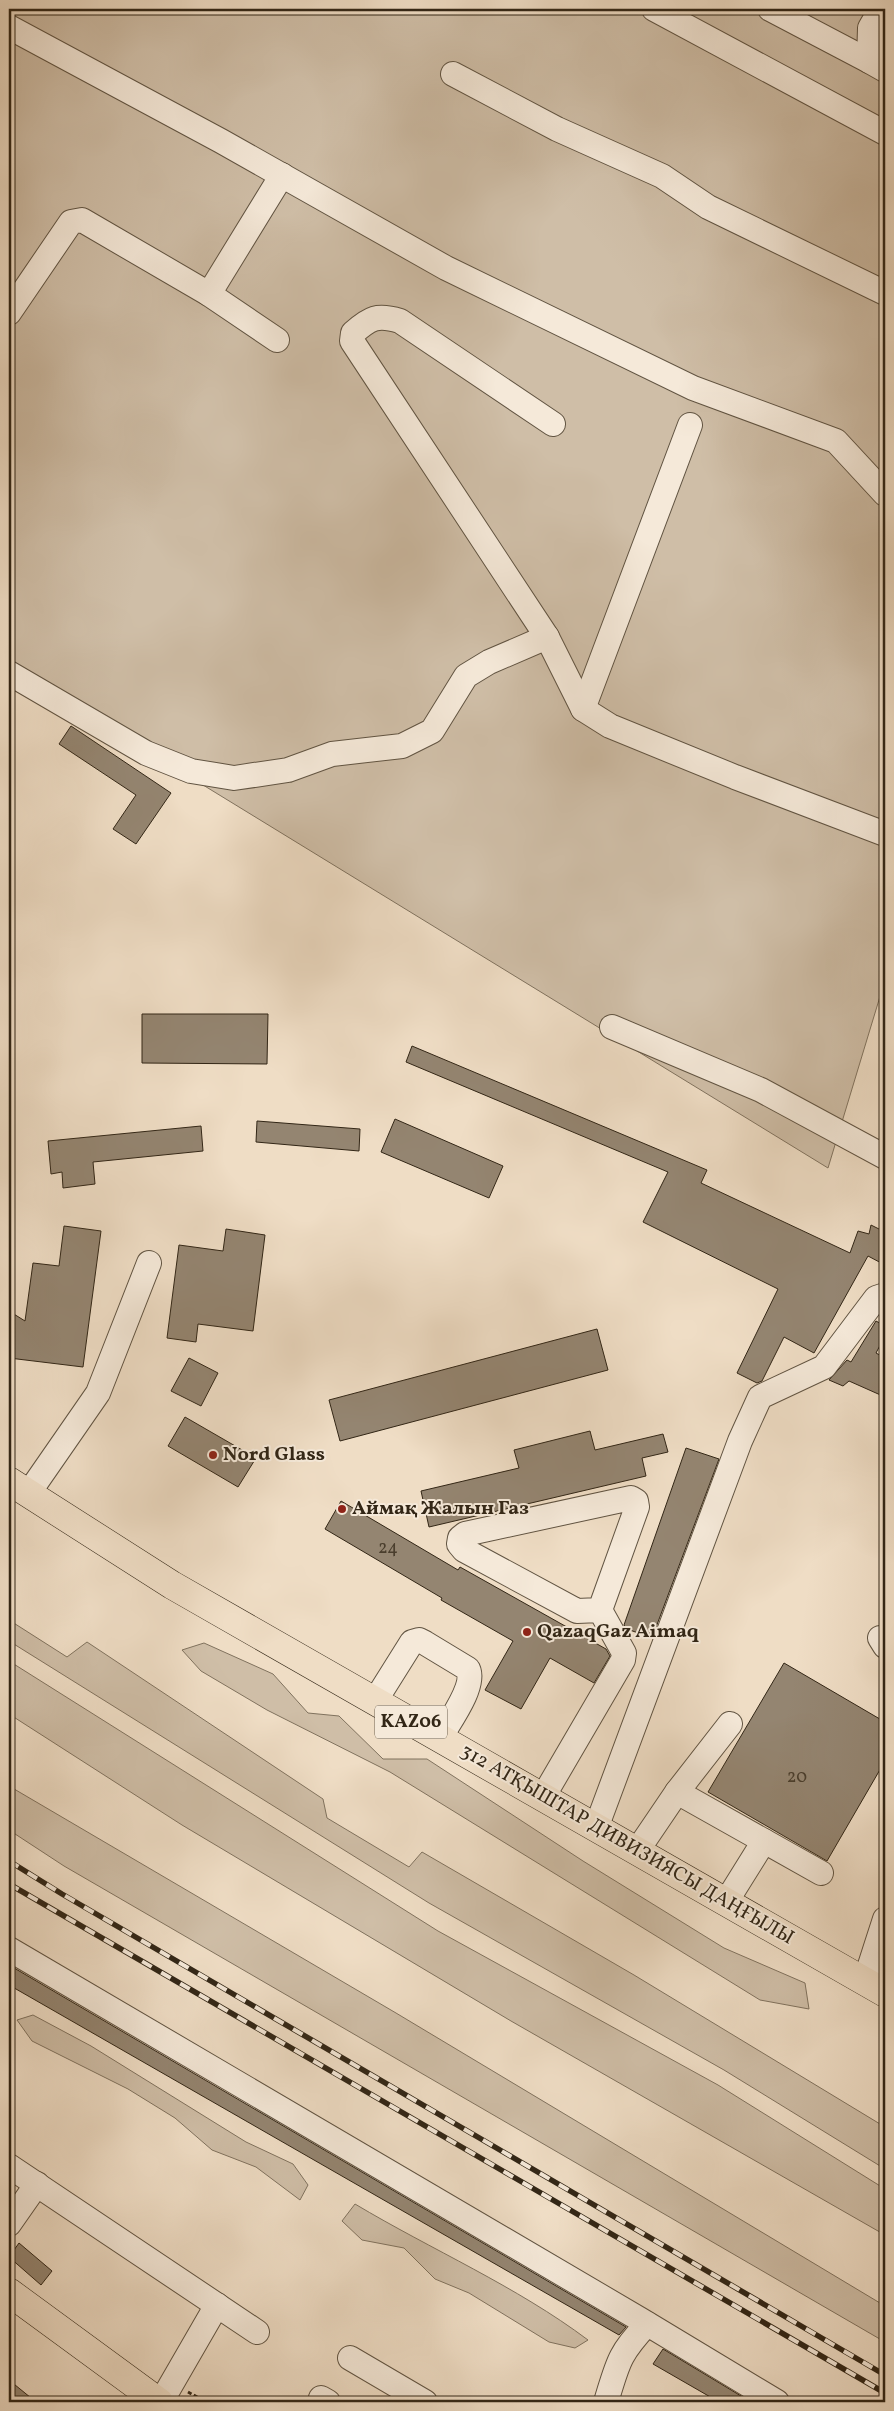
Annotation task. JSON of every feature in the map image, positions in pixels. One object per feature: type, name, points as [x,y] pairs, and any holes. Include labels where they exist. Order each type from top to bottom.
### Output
[{"type":"main road","name":"312 АТҚЫШТАР ДИВИЗИЯСЫ ДАҢҒЫЛЫ","points":[[18,1487],[172,1586],[875,1987]]},
{"type":"main road","points":[[9,2292],[160,2402]]},
{"type":"lane","points":[[654,9],[885,134]]},
{"type":"lane","points":[[770,9],[877,65]]},
{"type":"lane","points":[[877,65],[870,28],[881,9]]},
{"type":"lane","points":[[9,27],[282,175],[446,268],[676,379],[836,441],[885,494]]},
{"type":"lane","points":[[453,74],[557,129],[662,176],[708,207],[885,293]]},
{"type":"lane","points":[[208,294],[282,175]]},
{"type":"lane","points":[[9,313],[71,222],[82,220],[208,294],[277,340]]},
{"type":"lane","points":[[553,424],[400,321],[385,316],[368,320],[353,333],[352,341],[548,637],[584,710],[619,730],[735,777],[885,834]]},
{"type":"lane","points":[[584,710],[690,425]]},
{"type":"lane","points":[[9,673],[146,753],[190,771],[234,778],[288,770],[332,754],[402,746],[432,731],[466,676],[489,662],[548,637]]},
{"type":"lane","points":[[612,1027],[761,1090],[885,1157]]},
{"type":"lane","points":[[18,1487],[98,1393],[150,1263]]},
{"type":"lane","points":[[596,1828],[737,1451],[760,1397],[824,1367],[876,1298],[885,1295]]},
{"type":"lane","points":[[543,1797],[623,1660],[624,1653],[600,1610],[637,1508],[636,1501],[632,1498],[465,1534],[460,1538],[459,1544],[464,1550],[577,1611],[600,1610]]},
{"type":"lane","points":[[375,1701],[412,1642],[419,1640],[425,1643],[468,1669],[470,1675],[469,1686],[440,1738]]},
{"type":"lane","points":[[637,1851],[677,1792],[730,1724]]},
{"type":"lane","points":[[677,1792],[821,1872]]},
{"type":"lane","points":[[726,1902],[764,1841]]},
{"type":"lane","points":[[875,1987],[885,1918]]},
{"type":"lane","points":[[9,1949],[777,2402]]},
{"type":"lane","points":[[9,2166],[257,2332]]},
{"type":"lane","points":[[9,2224],[37,2184]]},
{"type":"lane","points":[[160,2402],[217,2305]]},
{"type":"lane","points":[[607,2402],[619,2358],[647,2324]]},
{"type":"lane","points":[[350,2358],[425,2402]]},
{"type":"shaded area","points":[[9,9],[885,9],[885,980],[828,1168],[159,758],[9,659]]},
{"type":"shaded area","points":[[9,1620],[67,1657],[87,1642],[323,1799],[327,1818],[409,1867],[422,1852],[634,1975],[885,2127],[885,2169],[724,2070],[429,1903],[9,1641]]},
{"type":"shaded area","points":[[204,1643],[273,1674],[308,1713],[339,1716],[383,1759],[427,1759],[583,1861],[724,1948],[805,1983],[809,2009],[760,2000],[390,1772],[267,1710],[201,1671],[182,1650]]},
{"type":"shaded area","points":[[9,1661],[438,1931],[718,2085],[885,2189],[885,2235],[511,2021],[182,1825],[9,1714]]},
{"type":"shaded area","points":[[9,1786],[396,2013],[885,2306],[885,2342],[64,1866],[9,1830]]},
{"type":"shaded area","points":[[33,2015],[91,2046],[246,2142],[293,2164],[308,2185],[300,2200],[256,2167],[212,2150],[175,2118],[128,2089],[32,2041],[17,2020]]},
{"type":"shaded area","points":[[355,2204],[503,2285],[588,2340],[575,2348],[549,2342],[469,2293],[435,2279],[404,2248],[362,2240],[342,2221]]},
{"type":"building","points":[[71,726],[171,793],[136,844],[113,829],[136,795],[59,744]]},
{"type":"building","points":[[142,1014],[268,1014],[267,1064],[142,1063]]},
{"type":"building","points":[[412,1046],[707,1170],[701,1183],[850,1253],[858,1231],[869,1234],[871,1225],[885,1232],[885,1265],[868,1256],[814,1353],[784,1337],[762,1381],[757,1383],[737,1373],[778,1289],[643,1222],[668,1172],[406,1062]]},
{"type":"building","points":[[395,1119],[503,1166],[489,1198],[381,1152]]},
{"type":"building","points":[[257,1121],[360,1129],[359,1151],[256,1142]]},
{"type":"building","points":[[201,1126],[203,1151],[93,1162],[95,1184],[63,1188],[62,1172],[51,1174],[48,1141]]},
{"type":"building","points":[[64,1226],[101,1231],[83,1367],[9,1358],[9,1311],[25,1321],[33,1263],[59,1266]]},
{"type":"building","points":[[226,1229],[265,1235],[253,1331],[198,1324],[196,1342],[167,1338],[179,1245],[223,1251]]},
{"type":"building","points":[[876,1321],[885,1326],[885,1336],[876,1353],[885,1358],[885,1397],[849,1381],[843,1386],[829,1380],[847,1360],[851,1362]]},
{"type":"building","points":[[597,1329],[608,1370],[340,1441],[329,1400]]},
{"type":"building","points":[[189,1358],[218,1373],[201,1406],[171,1391]]},
{"type":"building","points":[[185,1417],[256,1458],[238,1487],[168,1446]]},
{"type":"building","points":[[590,1431],[595,1450],[663,1434],[668,1452],[642,1458],[646,1476],[429,1527],[421,1491],[519,1468],[514,1450]]},
{"type":"building","points":[[686,1448],[719,1459],[652,1638],[627,1629],[624,1625]]},
{"type":"building","points":[[341,1501],[458,1570],[460,1567],[606,1649],[610,1656],[594,1683],[550,1658],[521,1709],[485,1690],[513,1641],[441,1600],[442,1598],[325,1529]]},
{"type":"building","points":[[784,1663],[885,1722],[885,1761],[827,1861],[708,1792]]},
{"type":"building","points":[[9,1965],[626,2327],[619,2335],[9,1985]]},
{"type":"building","points":[[19,2243],[52,2271],[41,2285],[9,2257]]},
{"type":"building","points":[[663,2349],[751,2402],[719,2402],[653,2364]]},
{"type":"building","points":[[9,2380],[36,2402],[9,2402]]},
{"type":"railway","points":[[9,1861],[62,1894],[885,2375]]},
{"type":"railway","points":[[9,1884],[885,2393]]},
{"type":"place","name":"Nord Glass","points":[[213,1455]]},
{"type":"place","name":"Аймақ Жалын Газ","points":[[342,1509]]},
{"type":"place","name":"QazaqGaz Aimaq","points":[[527,1632]]}]
